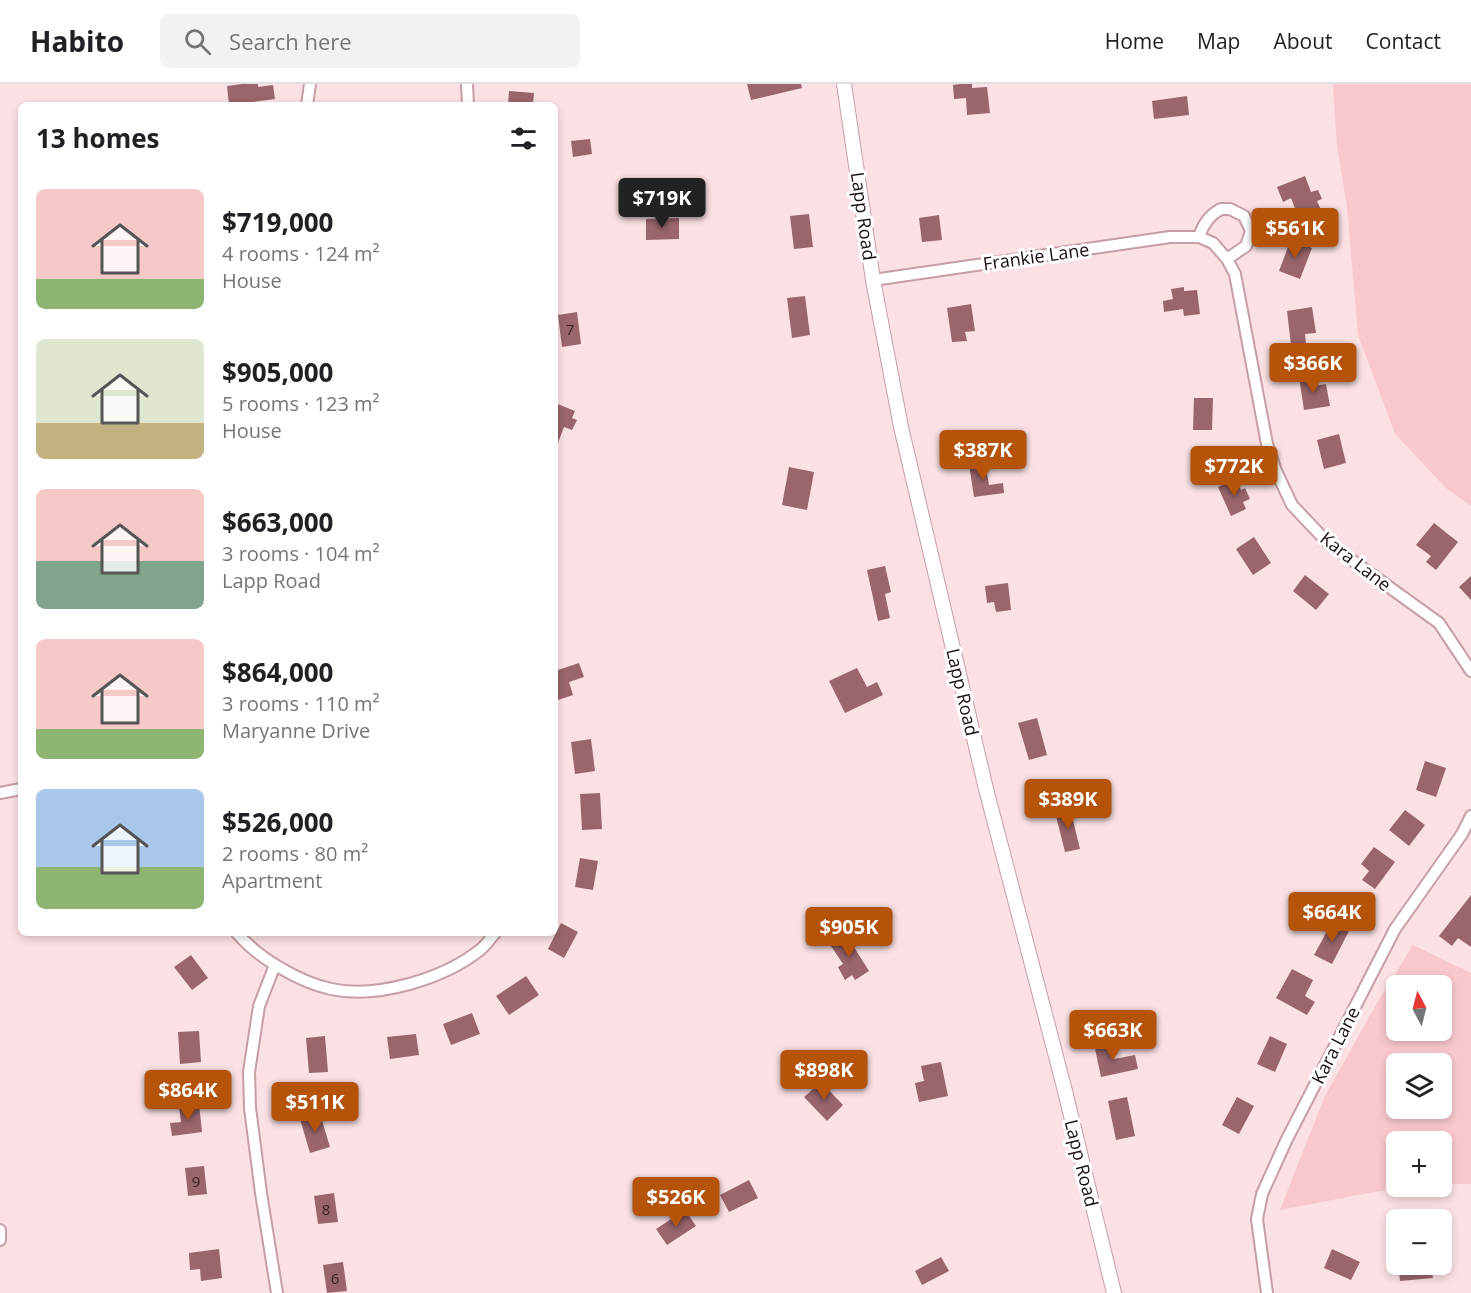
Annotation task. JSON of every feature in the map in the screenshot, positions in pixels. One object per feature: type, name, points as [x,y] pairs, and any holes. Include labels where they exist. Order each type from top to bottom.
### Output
[{"type":"street","points":[[307,102],[310,84]]},
{"type":"street","points":[[467,84],[468,102]]},
{"type":"street","name":"Lapp Road","points":[[844,84],[873,280],[901,427],[983,777],[1064,1087],[1114,1293]]},
{"type":"street","points":[[1199,237],[1208,218],[1221,209],[1230,209],[1244,216],[1249,223],[1250,239],[1246,246],[1227,259]]},
{"type":"street","name":"Frankie Lane","points":[[873,280],[1170,237],[1199,237]]},
{"type":"street","name":"Kara Lane","points":[[1199,237],[1213,243],[1227,259],[1235,274],[1267,444],[1276,471],[1292,505],[1328,543],[1439,624],[1471,671]]},
{"type":"street","points":[[0,793],[18,790]]},
{"type":"street","name":"Kara Lane","points":[[1267,1293],[1257,1219],[1262,1194],[1286,1141],[1395,929],[1462,834],[1471,816]]},
{"type":"street","points":[[241,936],[275,965],[312,984],[357,991],[393,987],[429,978],[462,962],[481,949],[492,936]]},
{"type":"street","points":[[275,965],[259,1006],[249,1071],[250,1108],[277,1293]]},
{"type":"street","points":[[0,1230],[0,1240]]},
{"type":"shaded area","points":[[1333,84],[1471,84],[1471,506],[1446,488],[1395,434],[1358,335],[1347,207],[1337,146]]},
{"type":"shaded area","points":[[1413,945],[1471,973],[1471,1184],[1452,1184],[1452,1131],[1386,1131],[1386,1191],[1280,1210],[1324,1098],[1386,988],[1386,1041],[1452,1041],[1452,975],[1394,975]]},
{"type":"building","points":[[747,84],[801,84],[802,88],[751,100]]},
{"type":"building","points":[[972,84],[972,88],[987,87],[990,113],[967,115],[966,98],[954,99],[953,85]]},
{"type":"building","points":[[273,85],[275,99],[229,102],[227,86]]},
{"type":"building","points":[[509,91],[534,93],[533,102],[508,102]]},
{"type":"building","points":[[1187,96],[1189,115],[1154,119],[1152,101]]},
{"type":"building","points":[[590,139],[592,154],[573,157],[571,141]]},
{"type":"building","points":[[1305,176],[1311,192],[1318,190],[1322,199],[1317,201],[1321,210],[1299,219],[1291,198],[1283,202],[1277,187]]},
{"type":"building","points":[[809,214],[813,247],[794,249],[790,216]]},
{"type":"building","points":[[939,215],[942,240],[922,242],[919,218]]},
{"type":"building","points":[[679,218],[679,239],[646,240],[646,219]]},
{"type":"building","points":[[1291,239],[1312,248],[1300,279],[1279,271]]},
{"type":"building","points":[[1184,287],[1184,291],[1197,290],[1200,314],[1184,316],[1183,309],[1164,312],[1163,301],[1173,299],[1171,289]]},
{"type":"building","points":[[805,296],[810,335],[792,338],[787,298]]},
{"type":"building","points":[[971,304],[975,331],[965,332],[967,341],[952,342],[947,308]]},
{"type":"building","points":[[1312,307],[1316,333],[1305,334],[1306,344],[1291,345],[1287,311]]},
{"type":"building","points":[[577,312],[581,344],[562,347],[558,315]]},
{"type":"building","points":[[1313,375],[1314,386],[1326,384],[1330,406],[1304,410],[1299,377]]},
{"type":"building","points":[[1194,398],[1213,398],[1212,430],[1193,430]]},
{"type":"building","points":[[558,404],[575,411],[572,418],[577,420],[572,430],[564,427],[558,443]]},
{"type":"building","points":[[1339,434],[1346,463],[1324,469],[1317,440]]},
{"type":"building","points":[[985,462],[989,485],[1003,483],[1004,493],[974,497],[969,464]]},
{"type":"building","points":[[789,467],[814,472],[807,510],[782,505]]},
{"type":"building","points":[[1236,479],[1241,490],[1245,488],[1250,499],[1243,502],[1246,509],[1231,516],[1218,487]]},
{"type":"building","points":[[1434,523],[1458,542],[1436,570],[1426,562],[1431,556],[1416,545]]},
{"type":"building","points":[[1254,537],[1271,563],[1253,575],[1236,549]]},
{"type":"building","points":[[885,566],[891,592],[885,594],[890,618],[878,621],[867,570]]},
{"type":"building","points":[[1305,575],[1329,594],[1316,610],[1293,591]]},
{"type":"building","points":[[1471,576],[1471,600],[1459,587]]},
{"type":"building","points":[[1008,583],[1011,610],[996,612],[994,602],[987,603],[985,586]]},
{"type":"building","points":[[579,663],[584,677],[569,682],[573,695],[558,700],[558,670]]},
{"type":"building","points":[[857,668],[867,687],[877,682],[883,695],[845,713],[829,681]]},
{"type":"building","points":[[1037,718],[1047,755],[1029,760],[1018,723]]},
{"type":"building","points":[[591,739],[595,771],[575,774],[571,742]]},
{"type":"building","points":[[1425,761],[1446,768],[1436,797],[1416,790]]},
{"type":"building","points":[[600,793],[602,829],[582,830],[580,794]]},
{"type":"building","points":[[1070,808],[1080,849],[1065,852],[1055,812]]},
{"type":"building","points":[[1405,810],[1425,825],[1409,846],[1389,830]]},
{"type":"building","points":[[1374,847],[1395,862],[1375,889],[1362,880],[1369,871],[1361,864]]},
{"type":"building","points":[[580,858],[598,861],[593,890],[575,887]]},
{"type":"building","points":[[1471,895],[1471,947],[1458,938],[1452,946],[1439,936]]},
{"type":"building","points":[[1332,922],[1349,931],[1332,964],[1314,955]]},
{"type":"building","points":[[561,923],[578,932],[564,958],[548,949],[554,936],[558,936]]},
{"type":"building","points":[[845,933],[869,971],[855,980],[852,975],[845,980],[838,967],[843,964],[829,943]]},
{"type":"building","points":[[191,955],[208,978],[192,990],[174,967]]},
{"type":"building","points":[[1292,969],[1313,980],[1305,996],[1315,1002],[1307,1015],[1276,998]]},
{"type":"building","points":[[526,976],[539,995],[509,1015],[496,996]]},
{"type":"building","points":[[472,1013],[480,1034],[451,1045],[443,1024]]},
{"type":"building","points":[[199,1031],[201,1062],[180,1064],[178,1032]]},
{"type":"building","points":[[416,1034],[419,1055],[390,1059],[387,1037]]},
{"type":"building","points":[[325,1036],[328,1072],[309,1073],[306,1038]]},
{"type":"building","points":[[1270,1036],[1287,1044],[1275,1072],[1257,1064]]},
{"type":"building","points":[[1110,1041],[1114,1059],[1135,1055],[1138,1069],[1101,1077],[1094,1044]]},
{"type":"building","points":[[941,1062],[948,1096],[919,1102],[915,1083],[924,1081],[921,1066]]},
{"type":"building","points":[[821,1082],[843,1105],[827,1121],[804,1097]]},
{"type":"building","points":[[1127,1097],[1135,1136],[1116,1140],[1108,1101]]},
{"type":"building","points":[[1237,1097],[1254,1106],[1239,1134],[1222,1125]]},
{"type":"building","points":[[199,1104],[202,1132],[172,1136],[170,1123],[181,1122],[179,1106]]},
{"type":"building","points":[[320,1114],[330,1147],[310,1153],[300,1119]]},
{"type":"building","points":[[204,1166],[207,1194],[188,1196],[185,1168]]},
{"type":"building","points":[[749,1180],[758,1198],[729,1212],[720,1195]]},
{"type":"building","points":[[334,1193],[338,1222],[318,1224],[314,1196]]},
{"type":"building","points":[[685,1210],[696,1226],[667,1245],[656,1229]]},
{"type":"building","points":[[219,1249],[222,1278],[201,1281],[200,1269],[190,1270],[189,1253]]},
{"type":"building","points":[[1332,1249],[1360,1262],[1351,1280],[1324,1268]]},
{"type":"building","points":[[941,1257],[949,1271],[922,1285],[915,1271]]},
{"type":"building","points":[[343,1262],[347,1291],[327,1293],[323,1265]]},
{"type":"building","points":[[1399,1275],[1433,1275],[1433,1278],[1400,1281]]}]
